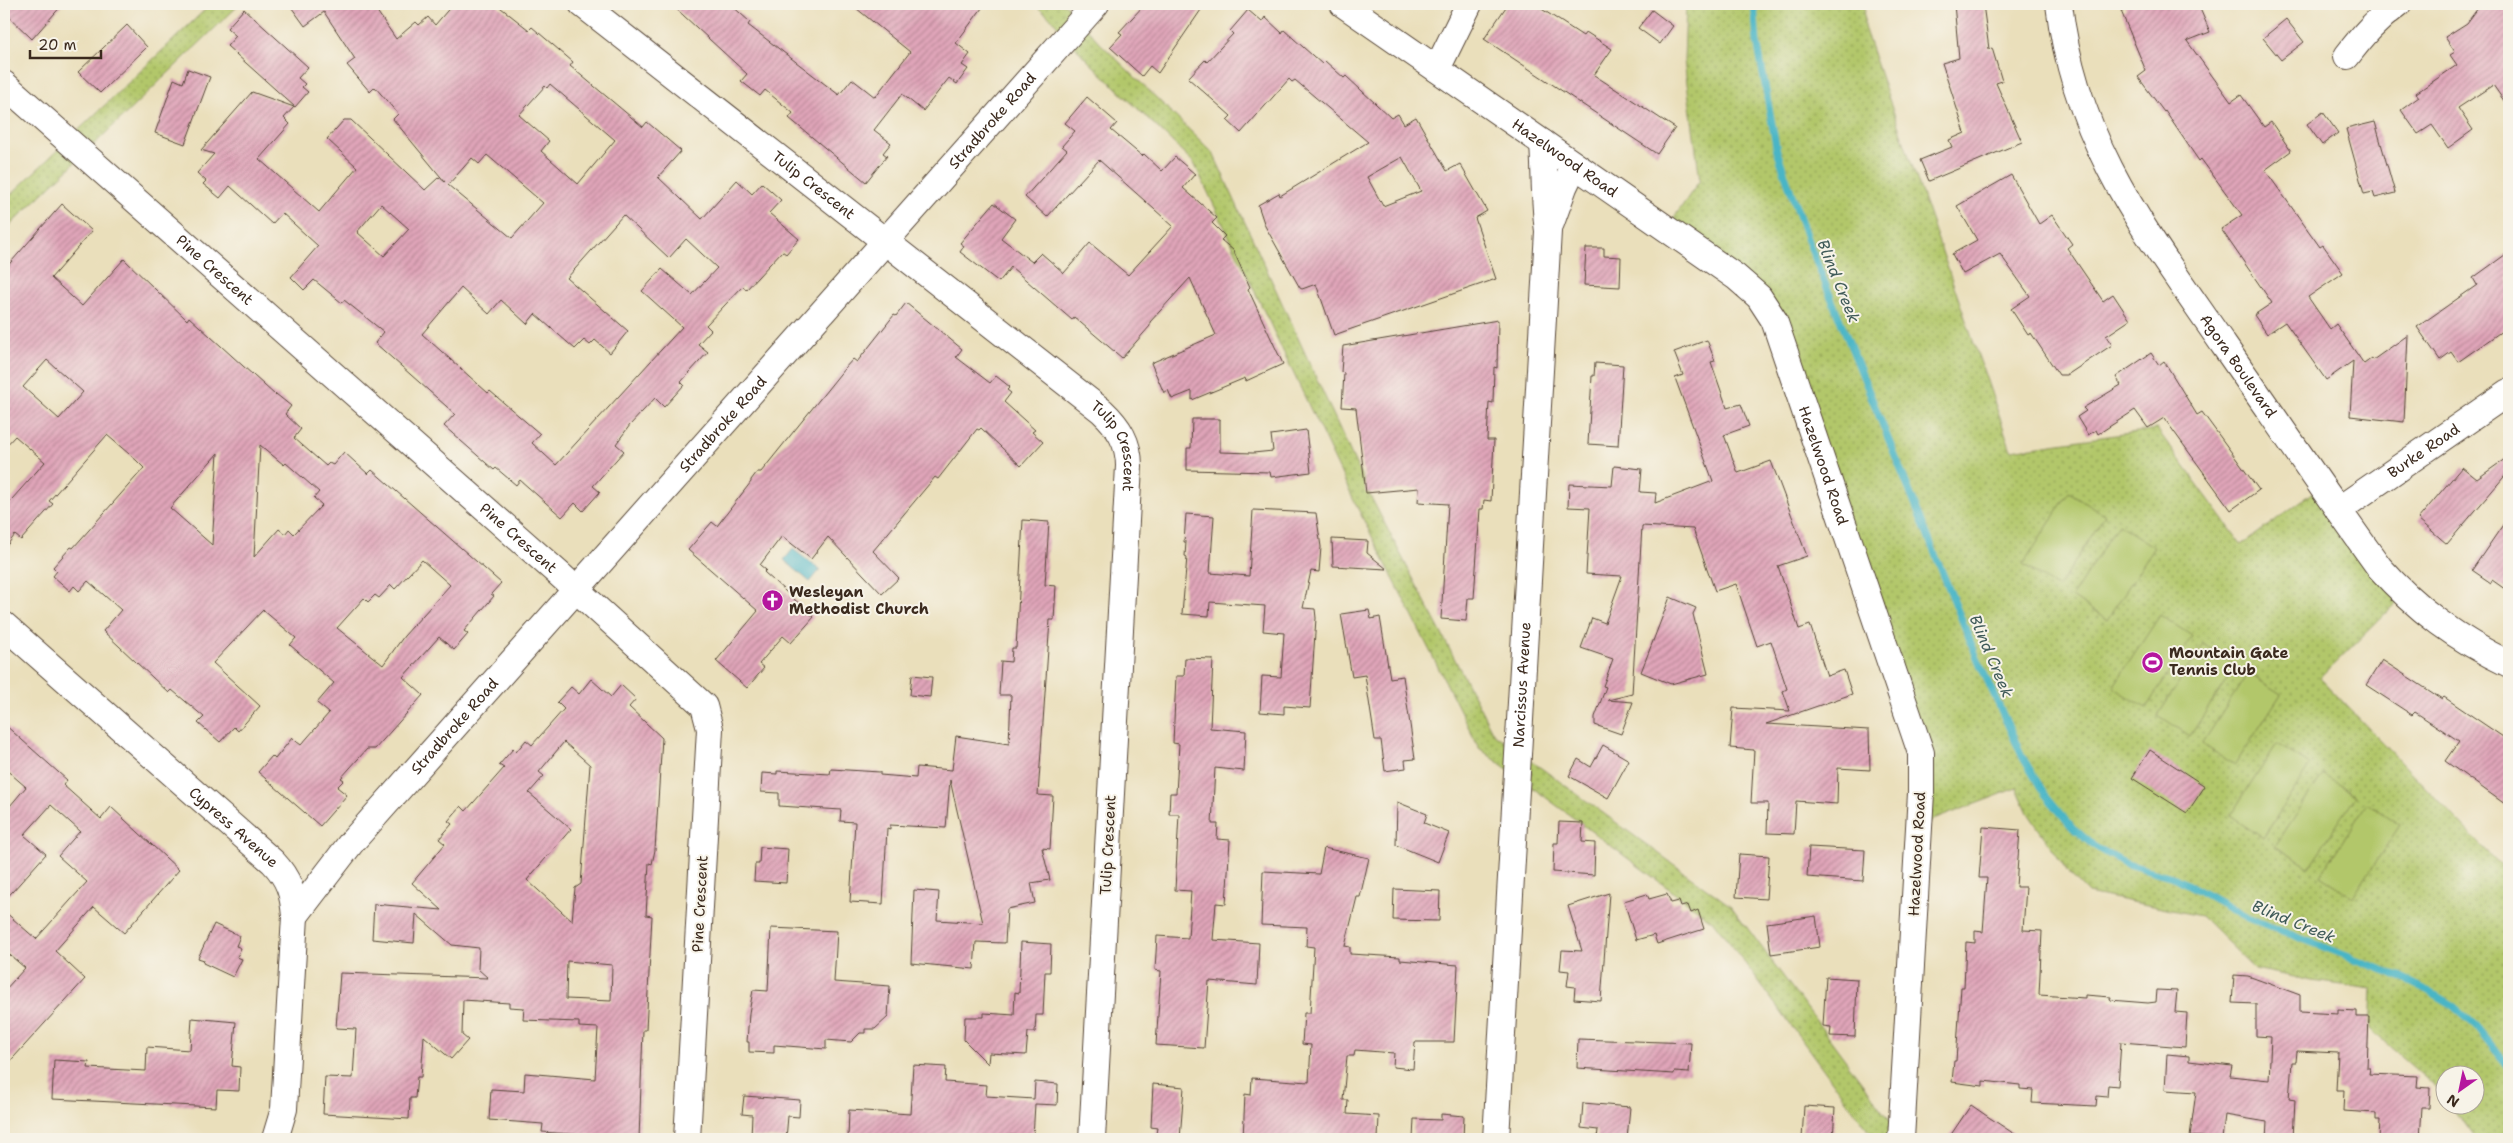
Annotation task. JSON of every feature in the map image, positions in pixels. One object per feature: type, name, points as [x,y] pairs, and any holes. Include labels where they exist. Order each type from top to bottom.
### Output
[{"type":"street","name":"Tulip Crescent","points":[[582,4],[1102,411],[1118,429],[1128,447],[1129,466],[1092,1139]]},
{"type":"street","name":"Stradbroke Road","points":[[293,903],[351,843],[1096,4]]},
{"type":"street","name":"Hazelwood Road","points":[[1343,4],[1736,277],[1759,297],[1769,310],[1778,331],[1921,753],[1922,793],[1900,1139]]},
{"type":"street","points":[[1429,63],[1468,4]]},
{"type":"street","name":"Agora Boulevard","points":[[2059,4],[2067,50],[2079,96],[2093,136],[2111,174],[2135,215],[2379,567],[2404,595],[2450,632],[2509,664]]},
{"type":"street","points":[[2347,56],[2366,30],[2380,16],[2398,4]]},
{"type":"street","name":"Pine Crescent","points":[[4,84],[576,590],[704,706],[710,720],[688,1139]]},
{"type":"street","name":"Narcissus Avenue","points":[[1496,1139],[1548,231],[1544,198],[1546,175],[1543,143]]},
{"type":"street","name":"Narcissus Avenue","points":[[1548,231],[1574,166]]},
{"type":"street","name":"Burke Road","points":[[2338,510],[2509,392]]},
{"type":"street","name":"Cypress Avenue","points":[[4,625],[273,862],[282,872],[293,903]]},
{"type":"street","points":[[290,1139],[284,1109],[293,903]]},
{"type":"street","points":[[275,1139],[284,1109]]},
{"type":"green space","points":[[211,4],[240,4],[4,231],[4,201]]},
{"type":"green space","points":[[1033,4],[1065,4],[1099,42],[1213,153],[1372,499],[1493,733],[1731,906],[1901,1135],[1901,1139],[1875,1139],[1715,923],[1479,748],[1354,501],[1194,163],[1085,58],[1049,16]]},
{"type":"green space","points":[[1686,4],[1865,4],[1864,27],[2011,450],[2157,429],[2242,545],[2321,486],[2404,595],[2320,678],[2509,874],[2509,1139],[2475,1139],[2458,1116],[2486,1116],[2486,1066],[2436,1066],[2436,1089],[2370,1029],[2372,989],[2312,981],[2255,969],[2201,916],[2088,893],[2068,872],[2028,813],[2017,788],[1920,825],[1921,793],[1779,331],[1666,229],[1700,180],[1684,61]]},
{"type":"green space","points":[[2069,492],[2105,515],[2058,588],[2023,565]]},
{"type":"green space","points":[[2118,524],[2154,547],[2107,620],[2072,597]]},
{"type":"green space","name":"Mountain Gate Tennis Club","points":[[2160,615],[2192,636],[2146,708],[2113,687]]},
{"type":"green space","name":"Mountain Gate Tennis Club","points":[[2204,644],[2236,665],[2190,736],[2158,715]]},
{"type":"green space","name":"Mountain Gate Tennis Club","points":[[2248,673],[2281,694],[2235,765],[2202,744]]},
{"type":"green space","points":[[2277,744],[2310,765],[2263,838],[2230,816]]},
{"type":"green space","points":[[2323,774],[2356,796],[2309,867],[2275,846]]},
{"type":"green space","points":[[2367,803],[2400,825],[2353,897],[2320,876]]},
{"type":"water","points":[[793,549],[820,570],[810,582],[784,560]]},
{"type":"building","points":[[4,4],[63,4],[32,39],[4,12]]},
{"type":"building","points":[[289,4],[372,4],[396,39],[416,22],[419,25],[428,17],[435,25],[453,4],[496,4],[529,30],[532,27],[573,62],[570,66],[643,127],[647,122],[681,151],[658,177],[702,219],[737,180],[752,194],[762,183],[781,200],[769,213],[799,239],[786,254],[782,251],[746,290],[743,286],[706,325],[711,330],[698,344],[708,352],[681,382],[684,385],[664,407],[655,398],[630,425],[616,444],[624,451],[593,486],[600,492],[583,511],[575,503],[562,517],[520,480],[516,485],[496,468],[494,470],[444,426],[455,414],[375,343],[384,332],[344,300],[342,303],[314,280],[304,290],[291,277],[318,246],[282,213],[272,224],[230,186],[220,198],[203,184],[206,181],[197,173],[214,154],[201,150],[252,92],[294,107],[284,118],[290,124],[259,159],[319,212],[357,167],[327,139],[344,120],[351,120],[425,190],[439,177],[445,182],[393,119],[398,114],[375,87],[370,92],[347,65],[355,59],[324,12],[305,26]],"holes":[[[550,84],[615,140],[578,184],[541,151],[549,141],[519,115],[545,86],[547,88]],[[487,155],[543,203],[512,238],[448,185],[472,158],[479,164]],[[381,204],[409,229],[384,256],[357,232]],[[623,215],[669,258],[686,239],[717,268],[692,295],[662,269],[642,291],[682,327],[556,465],[532,443],[540,434],[490,391],[488,393],[422,334],[461,288],[489,314],[501,300],[527,324],[535,314],[575,349],[584,340],[590,345],[595,340],[610,353],[628,331],[567,278]]]},
{"type":"building","points":[[671,4],[730,4],[750,22],[748,25],[839,95],[852,79],[875,97],[910,52],[851,4],[985,4],[956,43],[970,54],[962,65],[968,69],[957,84],[949,78],[923,111],[902,94],[874,130],[891,143],[883,153],[887,156],[866,182],[789,118],[793,113],[765,90],[760,96],[741,81],[747,74]]},
{"type":"building","points":[[1145,4],[1205,4],[1158,73],[1150,66],[1142,76],[1110,47],[1122,34],[1119,32]]},
{"type":"building","points":[[1508,4],[1534,4],[1583,36],[1586,32],[1612,49],[1594,75],[1675,128],[1657,154],[1484,39]]},
{"type":"building","points":[[1954,4],[1983,4],[1989,49],[1992,48],[2002,81],[1996,83],[2022,142],[1929,181],[1920,160],[1952,147],[1949,140],[1965,133],[1942,63],[1959,58]]},
{"type":"building","points":[[2124,4],[2198,4],[2210,32],[2187,41],[2231,102],[2241,95],[2264,127],[2271,122],[2291,151],[2265,170],[2320,247],[2323,245],[2343,273],[2308,297],[2330,329],[2336,324],[2364,364],[2372,358],[2373,360],[2408,335],[2404,422],[2350,416],[2353,361],[2326,380],[2285,322],[2267,334],[2254,315],[2272,303],[2221,229],[2242,215],[2201,159],[2199,161],[2165,111],[2138,77],[2146,71],[2121,11],[2126,9]]},
{"type":"building","points":[[2481,4],[2509,4],[2509,108],[2493,85],[2458,108],[2473,130],[2448,148],[2432,125],[2418,134],[2401,110],[2419,97],[2416,93],[2457,65],[2450,55],[2455,52],[2445,37],[2467,23]]},
{"type":"building","points":[[244,9],[308,67],[298,78],[305,84],[302,87],[308,92],[295,107],[227,46],[236,36],[227,28]]},
{"type":"building","points":[[1248,10],[1262,22],[1265,17],[1282,33],[1284,30],[1322,64],[1325,61],[1344,78],[1346,76],[1391,118],[1398,114],[1404,124],[1416,117],[1447,171],[1460,164],[1487,211],[1475,218],[1496,279],[1334,335],[1316,284],[1300,288],[1265,226],[1258,205],[1279,193],[1280,196],[1368,142],[1295,80],[1292,82],[1289,79],[1241,133],[1227,120],[1231,116],[1188,78],[1205,60],[1207,62],[1233,34],[1230,31]],"holes":[[[1402,157],[1421,191],[1383,206],[1367,177]]]},
{"type":"building","points":[[1652,10],[1673,26],[1660,44],[1638,28]]},
{"type":"building","points":[[2286,19],[2304,42],[2281,60],[2263,38]]},
{"type":"building","points":[[127,25],[147,47],[100,93],[78,72]]},
{"type":"building","points":[[188,69],[210,77],[185,144],[155,133],[174,79],[183,83]]},
{"type":"building","points":[[1087,97],[1117,123],[1111,130],[1142,156],[1144,154],[1162,171],[1175,157],[1195,174],[1183,188],[1217,218],[1212,223],[1225,236],[1221,240],[1233,250],[1250,287],[1248,289],[1283,364],[1246,381],[1245,378],[1192,400],[1192,391],[1172,399],[1168,390],[1164,393],[1151,363],[1216,335],[1190,278],[1150,322],[1150,326],[1122,358],[1074,317],[1072,320],[1011,267],[999,282],[960,252],[964,246],[960,243],[994,203],[1015,219],[1001,238],[1032,262],[1041,253],[1064,273],[1090,243],[1128,275],[1173,226],[1099,160],[1047,217],[1025,197],[1067,150],[1062,146],[1075,131],[1065,123]]},
{"type":"building","points":[[2323,112],[2338,133],[2322,145],[2307,124]]},
{"type":"building","points":[[2375,122],[2395,193],[2375,198],[2373,192],[2364,194],[2346,129]]},
{"type":"building","points":[[2011,175],[2039,224],[2052,215],[2072,244],[2067,248],[2103,301],[2113,294],[2130,320],[2106,336],[2112,345],[2067,375],[2059,375],[2031,333],[2028,335],[2011,309],[2030,296],[2000,254],[1963,274],[1952,254],[1977,240],[1957,206]]},
{"type":"building","points":[[62,204],[92,231],[51,278],[82,306],[124,259],[187,320],[189,317],[275,395],[291,406],[285,414],[301,429],[294,438],[326,466],[329,463],[333,465],[344,452],[368,474],[372,470],[501,583],[491,594],[494,596],[464,631],[468,634],[454,650],[439,637],[403,677],[423,695],[375,749],[367,749],[341,778],[344,780],[337,787],[347,795],[320,826],[258,772],[272,756],[275,759],[292,738],[301,745],[329,713],[317,703],[334,683],[290,645],[296,638],[263,610],[213,663],[260,706],[238,731],[234,727],[220,742],[198,723],[204,717],[172,690],[169,693],[103,631],[121,610],[88,581],[79,591],[74,586],[70,591],[53,576],[57,571],[53,567],[71,547],[73,548],[144,468],[136,460],[107,435],[49,501],[53,504],[21,540],[15,535],[4,549],[4,508],[45,462],[15,436],[4,448],[4,270]],"holes":[[[47,360],[83,392],[59,419],[23,387]],[[260,445],[284,465],[286,463],[319,492],[314,498],[322,505],[294,534],[289,529],[285,534],[279,529],[254,557]],[[218,453],[212,545],[170,508]],[[422,560],[450,585],[404,636],[383,665],[337,628],[364,598],[368,602],[375,595],[379,598],[391,585],[395,589]]]},
{"type":"building","points":[[1586,248],[1604,248],[1604,256],[1621,257],[1620,287],[1584,285]]},
{"type":"building","points":[[2509,252],[2509,326],[2458,362],[2451,352],[2440,360],[2417,327],[2477,285],[2473,278]]},
{"type":"building","points":[[906,303],[962,349],[956,357],[990,383],[996,376],[1010,387],[1007,390],[1011,393],[1004,402],[1035,430],[1032,432],[1043,442],[1021,466],[981,428],[977,429],[938,479],[935,477],[873,551],[899,578],[882,594],[828,537],[811,559],[782,536],[760,565],[766,570],[764,572],[814,617],[791,643],[783,636],[759,664],[764,668],[747,688],[716,661],[758,611],[688,550],[712,522],[717,526],[757,472],[761,472],[844,369],[853,359],[857,362],[894,315],[896,316]]},
{"type":"building","points":[[1498,320],[1497,368],[1494,367],[1493,403],[1489,402],[1487,440],[1494,440],[1491,501],[1484,500],[1483,509],[1480,509],[1474,598],[1468,598],[1466,621],[1441,619],[1448,504],[1418,502],[1419,488],[1366,493],[1356,408],[1342,407],[1344,373],[1341,372],[1343,346]]},
{"type":"building","points":[[1707,340],[1715,361],[1711,362],[1727,408],[1741,404],[1749,426],[1724,435],[1738,473],[1771,461],[1807,556],[1778,566],[1799,629],[1810,625],[1827,676],[1844,670],[1852,694],[1766,724],[1869,730],[1870,770],[1838,768],[1837,804],[1796,801],[1794,834],[1767,833],[1768,803],[1751,803],[1754,750],[1730,748],[1733,708],[1790,711],[1783,691],[1787,689],[1771,641],[1757,646],[1736,584],[1715,591],[1693,529],[1642,526],[1632,694],[1608,700],[1633,702],[1621,734],[1595,725],[1595,717],[1606,687],[1603,686],[1613,659],[1581,648],[1592,618],[1605,623],[1622,576],[1586,574],[1590,508],[1568,507],[1569,484],[1612,486],[1614,466],[1642,469],[1640,492],[1656,493],[1655,503],[1713,481],[1675,378],[1683,375],[1674,352]]},
{"type":"building","points":[[2151,353],[2159,365],[2164,361],[2197,415],[2202,412],[2259,490],[2231,510],[2164,418],[2148,428],[2135,410],[2098,434],[2096,430],[2088,435],[2077,417],[2086,411],[2083,408],[2121,385],[2116,377]]},
{"type":"building","points":[[1595,363],[1623,365],[1618,446],[1588,444],[1592,376],[1594,376]]},
{"type":"building","points":[[1192,419],[1220,419],[1220,452],[1253,453],[1273,451],[1271,435],[1306,430],[1311,472],[1271,477],[1270,472],[1187,470],[1187,448],[1191,448]]},
{"type":"building","points":[[2509,456],[2509,471],[2447,544],[2418,519],[2462,467],[2477,479]]},
{"type":"building","points":[[1253,510],[1316,513],[1321,547],[1319,572],[1311,571],[1303,608],[1315,609],[1316,618],[1310,708],[1284,706],[1284,714],[1260,712],[1262,676],[1281,677],[1284,633],[1263,631],[1265,606],[1210,602],[1209,616],[1182,614],[1187,557],[1185,556],[1186,542],[1184,542],[1186,514],[1214,516],[1210,573],[1249,576]]},
{"type":"building","points":[[2509,516],[2509,592],[2492,580],[2491,583],[2472,570]]},
{"type":"building","points":[[1023,520],[1049,522],[1045,585],[1056,586],[1054,620],[1050,620],[1038,795],[1053,796],[1050,849],[1042,848],[1050,880],[1031,883],[1035,903],[1007,909],[1005,943],[976,942],[974,969],[911,963],[914,890],[939,892],[937,920],[983,923],[950,780],[946,828],[890,825],[890,829],[887,828],[883,904],[850,902],[855,822],[840,821],[841,810],[779,806],[779,793],[761,792],[762,773],[777,774],[777,771],[830,774],[831,769],[880,772],[880,775],[916,778],[917,767],[952,770],[956,736],[1009,744],[1011,695],[999,695],[1001,661],[1011,662],[1012,648],[1016,648]]},
{"type":"building","points":[[1332,539],[1368,541],[1367,553],[1387,569],[1333,566]]},
{"type":"building","points":[[1670,597],[1696,608],[1693,614],[1708,674],[1671,684],[1641,672]]},
{"type":"building","points":[[1369,610],[1371,619],[1380,617],[1390,678],[1403,676],[1415,759],[1405,760],[1406,768],[1385,771],[1381,740],[1375,740],[1365,675],[1352,677],[1341,614]]},
{"type":"building","points":[[1185,658],[1213,659],[1210,728],[1246,731],[1244,771],[1215,768],[1212,824],[1218,824],[1217,839],[1230,840],[1226,904],[1216,903],[1213,940],[1259,943],[1257,985],[1209,981],[1204,1048],[1156,1045],[1161,971],[1155,970],[1157,936],[1188,938],[1191,891],[1175,890],[1179,814],[1169,814],[1170,793],[1176,793],[1179,744],[1173,743],[1176,676],[1184,676]]},
{"type":"building","points":[[2382,660],[2442,699],[2444,697],[2509,741],[2509,807],[2445,761],[2459,741],[2415,712],[2412,715],[2366,685]]},
{"type":"building","points":[[912,675],[932,677],[930,697],[910,695]]},
{"type":"building","points":[[591,679],[611,697],[621,685],[636,699],[629,707],[662,738],[655,850],[652,864],[649,863],[646,915],[652,916],[646,1030],[643,1030],[639,1139],[612,1139],[612,1137],[542,1132],[543,1124],[489,1120],[491,1089],[524,1091],[525,1073],[595,1079],[598,1028],[579,1027],[579,1022],[523,1020],[524,1008],[509,1007],[509,1003],[463,1000],[462,1035],[468,1040],[451,1059],[424,1036],[421,1077],[417,1077],[415,1098],[410,1098],[409,1119],[323,1114],[325,1077],[353,1078],[356,1029],[336,1028],[340,973],[488,978],[478,969],[479,948],[452,945],[416,914],[414,943],[372,939],[374,904],[442,910],[412,883],[445,844],[439,839],[452,824],[448,821],[461,806],[466,811],[504,768],[499,765],[513,749],[516,752],[526,740],[532,745],[564,709],[557,702],[571,687],[579,694]],"holes":[[[564,742],[590,765],[581,884],[575,888],[572,921],[527,880],[571,829],[529,793],[544,776],[539,772]],[[567,961],[612,965],[611,1001],[566,999]]]},
{"type":"building","points":[[4,724],[67,780],[63,785],[101,819],[111,807],[179,870],[124,933],[94,907],[55,951],[85,979],[4,1068],[4,991],[25,968],[4,950],[4,911],[36,939],[87,882],[58,856],[80,831],[51,805],[24,835],[46,854],[4,901],[4,813],[26,787],[4,768]]},
{"type":"building","points":[[1603,745],[1629,760],[1608,798],[1569,776],[1578,759],[1591,767]]},
{"type":"building","points":[[2150,750],[2205,786],[2187,813],[2132,778]]},
{"type":"building","points":[[1397,802],[1427,814],[1424,823],[1449,833],[1438,862],[1396,845]]},
{"type":"building","points":[[1559,822],[1583,823],[1582,842],[1595,843],[1594,875],[1553,872],[1554,843],[1558,843]]},
{"type":"building","points":[[1983,827],[2020,830],[2016,887],[2026,887],[2023,930],[2042,931],[2039,995],[2085,998],[2085,995],[2111,997],[2110,1000],[2148,1003],[2156,1002],[2157,990],[2177,991],[2175,1012],[2187,1013],[2185,1047],[2121,1042],[2118,1086],[2108,1085],[2107,1097],[2097,1096],[2096,1106],[2032,1103],[2033,1090],[2020,1089],[2020,1085],[1983,1081],[1983,1086],[1952,1082],[1954,1061],[1956,1061],[1961,987],[1964,987],[1966,942],[1975,943],[1975,931],[1983,932],[1987,878],[1979,878]]},
{"type":"building","points":[[760,847],[788,849],[786,883],[754,881],[755,864],[759,864]]},
{"type":"building","points":[[1809,847],[1865,850],[1863,881],[1807,877]]},
{"type":"building","points":[[1324,848],[1369,858],[1360,897],[1357,897],[1345,946],[1350,947],[1350,954],[1400,957],[1400,960],[1458,965],[1454,1042],[1415,1042],[1413,1069],[1393,1067],[1394,1053],[1355,1050],[1354,1056],[1347,1056],[1343,1100],[1348,1100],[1347,1114],[1379,1116],[1378,1139],[1243,1139],[1245,1094],[1251,1095],[1252,1078],[1309,1082],[1311,1045],[1302,1044],[1304,1013],[1310,1013],[1314,947],[1306,946],[1307,927],[1261,925],[1263,871],[1319,874]]},
{"type":"building","points":[[1739,854],[1769,856],[1766,899],[1736,897]]},
{"type":"building","points":[[1394,889],[1440,891],[1439,921],[1393,920]]},
{"type":"building","points":[[1609,893],[1601,1001],[1574,999],[1575,987],[1567,986],[1569,971],[1560,970],[1562,950],[1582,951],[1568,906]]},
{"type":"building","points":[[1647,894],[1649,899],[1667,894],[1671,903],[1679,901],[1681,907],[1688,905],[1691,913],[1698,910],[1704,929],[1657,944],[1654,935],[1636,940],[1624,901]]},
{"type":"building","points":[[1816,916],[1820,947],[1771,954],[1767,923]]},
{"type":"building","points":[[214,924],[240,936],[236,946],[241,948],[237,957],[242,959],[233,977],[203,963],[204,960],[198,958]]},
{"type":"building","points":[[771,928],[837,931],[834,982],[890,986],[888,1017],[875,1029],[865,1029],[865,1033],[860,1033],[851,1042],[826,1040],[826,1049],[774,1045],[774,1053],[749,1052],[749,1042],[747,1042],[753,990],[768,991]]},
{"type":"building","points":[[1021,942],[1051,944],[1050,972],[1045,972],[1043,1015],[1036,1015],[1035,1032],[1028,1032],[1026,1055],[989,1053],[988,1064],[964,1040],[965,1017],[984,1017],[984,1013],[1014,1015],[1015,992],[1019,993]]},
{"type":"building","points":[[2234,975],[2248,976],[2300,995],[2300,1012],[2338,1014],[2338,1010],[2357,1011],[2357,1017],[2369,1017],[2367,1068],[2370,1068],[2369,1074],[2418,1076],[2417,1087],[2430,1088],[2429,1108],[2422,1108],[2420,1139],[2379,1139],[2380,1120],[2376,1120],[2376,1113],[2343,1111],[2344,1090],[2336,1090],[2338,1053],[2297,1051],[2296,1062],[2292,1062],[2289,1099],[2295,1100],[2293,1139],[2266,1139],[2267,1122],[2225,1115],[2222,1139],[2190,1136],[2196,1092],[2165,1090],[2167,1054],[2189,1056],[2189,1061],[2232,1066],[2230,1076],[2269,1080],[2271,1037],[2256,1036],[2256,1004],[2232,1003]]},
{"type":"building","points":[[1826,977],[1857,979],[1855,1037],[1830,1036],[1831,1027],[1823,1026]]},
{"type":"building","points":[[192,1018],[236,1022],[232,1066],[240,1067],[239,1091],[217,1090],[216,1107],[52,1099],[54,1060],[89,1062],[88,1068],[146,1071],[147,1047],[190,1050]]},
{"type":"building","points":[[1578,1039],[1691,1043],[1689,1073],[1674,1072],[1674,1074],[1577,1068]]},
{"type":"building","points":[[913,1065],[946,1067],[945,1082],[987,1085],[986,1096],[1034,1099],[1035,1082],[1058,1084],[1057,1105],[1035,1104],[1033,1137],[1010,1135],[1010,1139],[848,1139],[849,1110],[910,1114]]},
{"type":"building","points":[[1153,1084],[1184,1087],[1180,1139],[1155,1139],[1157,1128],[1151,1127]]},
{"type":"building","points":[[744,1096],[800,1100],[799,1117],[788,1116],[786,1139],[751,1137],[752,1115],[742,1114]]},
{"type":"building","points":[[1583,1103],[1630,1107],[1627,1139],[1597,1139],[1598,1130],[1581,1128]]},
{"type":"building","points":[[1971,1105],[1987,1116],[2022,1139],[1948,1139]]},
{"type":"building","points":[[1804,1106],[1835,1108],[1833,1139],[1802,1139]]},
{"type":"building","points":[[1441,1114],[1464,1116],[1463,1139],[1413,1139],[1414,1119],[1441,1120]]},
{"type":"waterway","name":"Blind Creek","points":[[1754,4],[1757,41],[1777,151],[1808,241],[1978,660],[2023,758],[2044,793],[2073,828],[2093,845],[2124,863],[2176,878],[2248,918],[2399,976],[2425,989],[2452,1005],[2475,1025],[2509,1067]]},
{"type":"place","name":"Wesleyan Methodist Church","points":[[773,601]]},
{"type":"place","name":"Mountain Gate Tennis Club","points":[[2153,662]]}]
